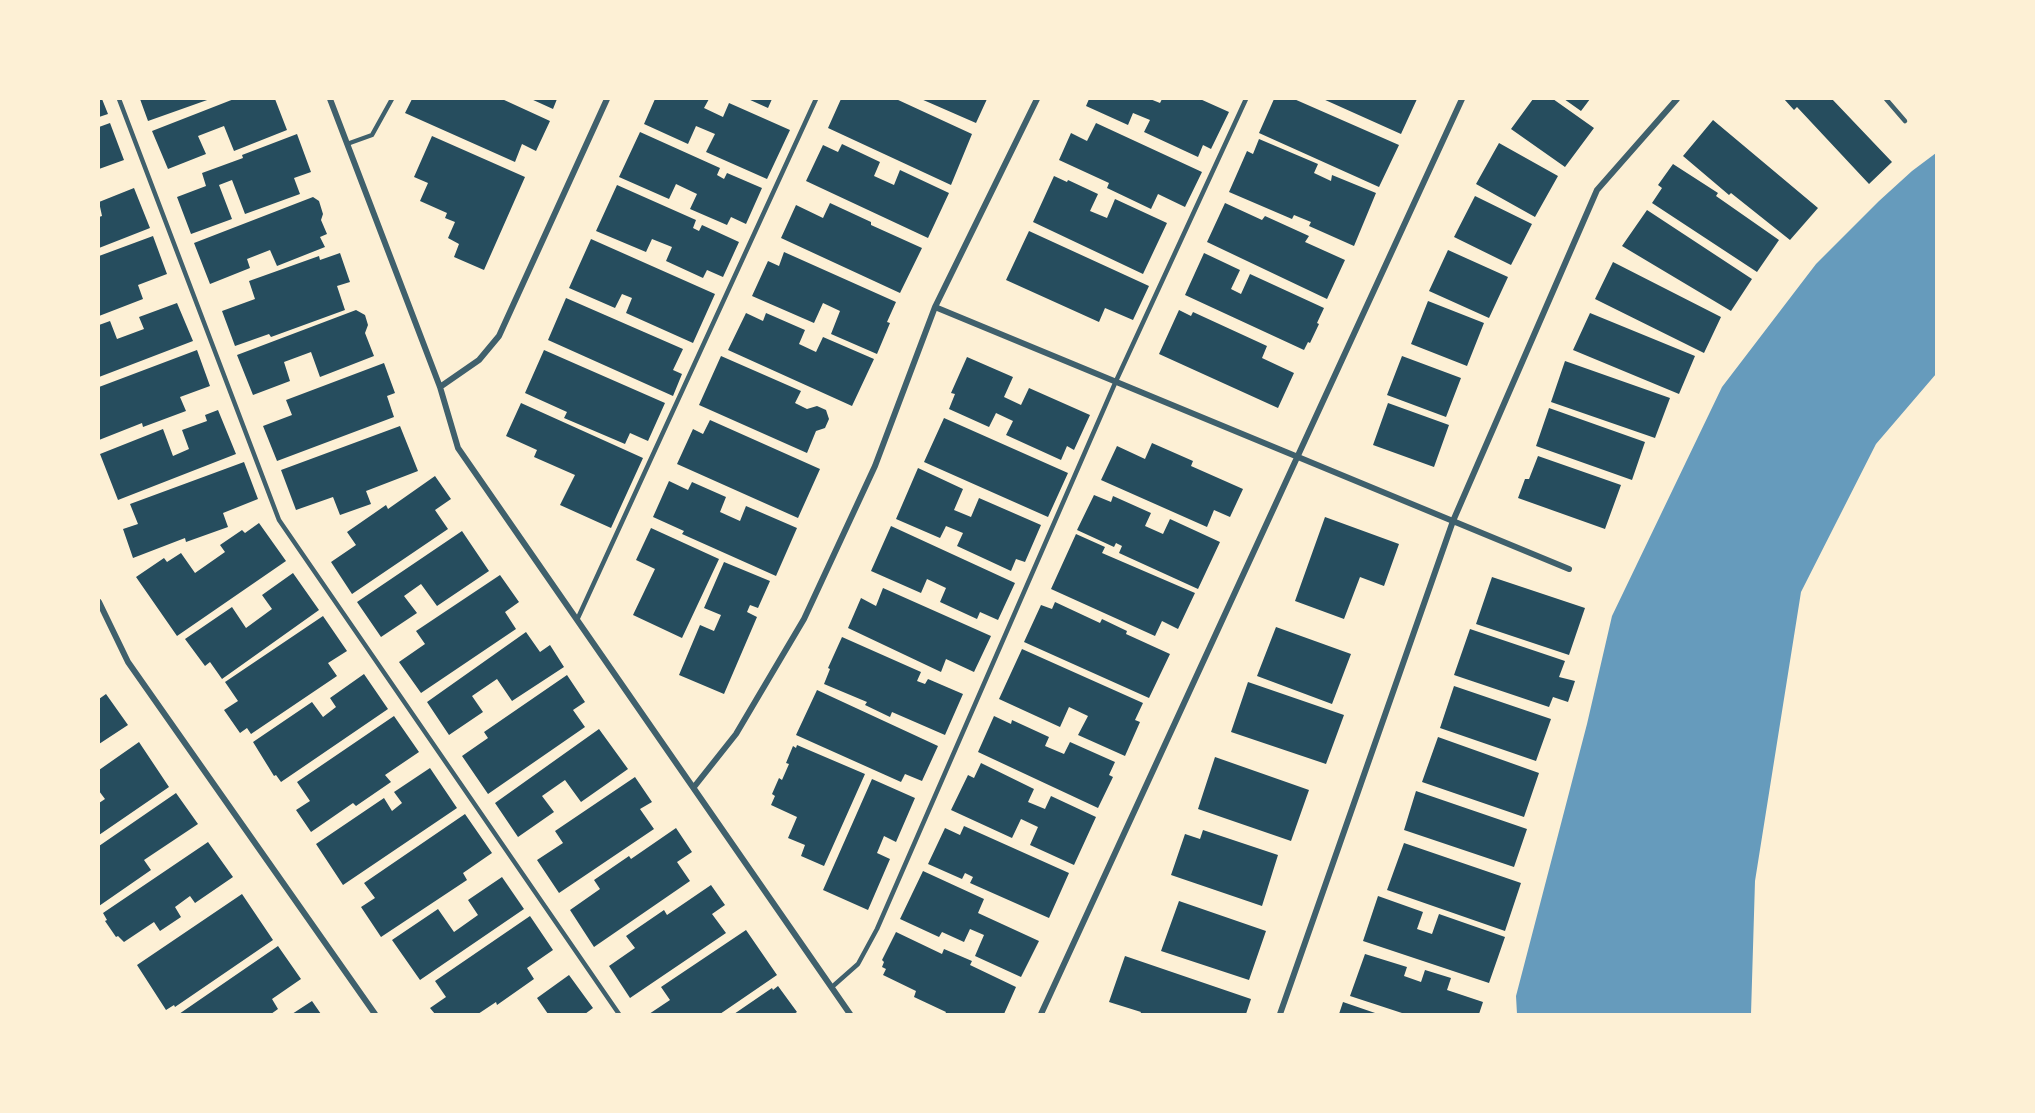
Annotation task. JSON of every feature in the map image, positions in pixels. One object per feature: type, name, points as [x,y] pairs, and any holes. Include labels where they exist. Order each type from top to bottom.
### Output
[{"type":"street","points":[[330,99],[440,387],[458,448],[850,1014]]},
{"type":"street","points":[[440,387],[479,360],[499,336],[607,99]]},
{"type":"street","points":[[694,787],[736,734],[804,619],[875,466],[935,307],[1037,99]]},
{"type":"street","points":[[1041,1014],[1462,99]]},
{"type":"street","points":[[1281,1014],[1454,521],[1597,190],[1677,99]]},
{"type":"street","points":[[935,307],[1569,569]]},
{"type":"street","points":[[99,602],[128,662],[375,1014]]},
{"type":"lane","points":[[119,99],[279,520],[620,1014]]},
{"type":"lane","points":[[347,144],[372,135],[392,99]]},
{"type":"lane","points":[[577,620],[816,99]]},
{"type":"lane","points":[[832,987],[858,964],[877,929],[1116,381],[1246,99]]},
{"type":"lane","points":[[1886,99],[1905,121]]},
{"type":"water","points":[[1936,153],[1936,374],[1876,444],[1801,592],[1755,881],[1751,1014],[1517,1014],[1516,996],[1587,724],[1612,616],[1722,387],[1816,264],[1879,201]]},
{"type":"building","points":[[99,99],[102,99],[108,114],[99,117]]},
{"type":"building","points":[[140,99],[210,99],[148,121]]},
{"type":"building","points":[[234,99],[275,99],[287,130],[234,151],[224,126],[198,136],[206,154],[168,169],[152,131]]},
{"type":"building","points":[[412,99],[502,99],[550,121],[536,151],[522,144],[515,162],[405,113]]},
{"type":"building","points":[[531,99],[557,99],[553,109]]},
{"type":"building","points":[[655,99],[709,99],[704,108],[723,117],[729,103],[790,130],[767,179],[706,152],[715,134],[696,126],[688,144],[644,124]]},
{"type":"building","points":[[748,99],[772,99],[768,108]]},
{"type":"building","points":[[841,99],[896,99],[972,134],[951,185],[828,128]]},
{"type":"building","points":[[921,99],[987,99],[976,123]]},
{"type":"building","points":[[1089,99],[1150,99],[1160,103],[1162,99],[1200,99],[1229,112],[1211,149],[1203,145],[1198,157],[1144,132],[1150,120],[1133,113],[1128,125],[1086,106]]},
{"type":"building","points":[[1274,99],[1294,99],[1399,145],[1379,187],[1259,133]]},
{"type":"building","points":[[1323,99],[1417,99],[1401,134]]},
{"type":"building","points":[[1533,99],[1553,99],[1594,128],[1565,167],[1511,129]]},
{"type":"building","points":[[1564,99],[1590,99],[1581,111]]},
{"type":"building","points":[[1784,99],[1832,99],[1892,162],[1869,184],[1797,107],[1794,110]]},
{"type":"building","points":[[1713,120],[1818,208],[1790,240],[1731,193],[1729,195],[1683,156]]},
{"type":"building","points":[[110,123],[124,160],[99,169],[99,127]]},
{"type":"building","points":[[1096,123],[1202,172],[1185,207],[1158,194],[1151,209],[1107,188],[1109,183],[1059,160],[1071,133],[1087,141]]},
{"type":"building","points":[[640,132],[720,168],[717,175],[724,179],[727,173],[762,188],[746,224],[731,217],[727,225],[690,209],[697,194],[676,184],[669,199],[619,177]]},
{"type":"building","points":[[297,134],[311,172],[294,178],[300,194],[245,214],[232,180],[219,185],[232,219],[191,234],[177,197],[206,186],[202,173]]},
{"type":"building","points":[[432,136],[525,177],[484,270],[454,257],[459,244],[448,238],[455,222],[445,218],[447,213],[420,201],[428,183],[414,177]]},
{"type":"building","points":[[1259,139],[1318,164],[1314,173],[1331,181],[1332,175],[1376,193],[1354,246],[1309,226],[1311,222],[1294,215],[1292,219],[1229,192],[1247,151],[1253,154]]},
{"type":"building","points":[[1499,143],[1558,176],[1535,217],[1476,184]]},
{"type":"building","points":[[842,144],[880,162],[874,176],[894,185],[900,170],[949,193],[928,238],[806,181],[823,145],[838,152]]},
{"type":"building","points":[[1673,164],[1718,193],[1716,196],[1779,240],[1757,272],[1652,203],[1662,188],[1658,185]]},
{"type":"building","points":[[1054,176],[1098,194],[1090,211],[1107,218],[1115,199],[1167,223],[1143,274],[1033,222]]},
{"type":"building","points":[[617,185],[696,220],[693,228],[699,231],[702,225],[739,242],[723,277],[707,270],[703,278],[666,261],[672,247],[652,239],[646,252],[596,231]]},
{"type":"building","points":[[134,188],[150,228],[99,248],[99,217],[102,216],[99,202]]},
{"type":"building","points":[[1475,196],[1532,224],[1511,265],[1454,237]]},
{"type":"building","points":[[313,197],[319,201],[323,214],[321,220],[327,234],[320,237],[325,247],[277,266],[270,250],[247,259],[250,268],[210,284],[194,243]]},
{"type":"building","points":[[830,203],[922,248],[900,293],[781,238],[796,205],[823,218]]},
{"type":"building","points":[[1225,203],[1262,220],[1265,216],[1309,236],[1305,242],[1345,260],[1327,299],[1207,242]]},
{"type":"building","points":[[1647,210],[1752,279],[1731,311],[1622,246]]},
{"type":"building","points":[[1029,231],[1149,286],[1133,320],[1105,308],[1099,322],[1006,280]]},
{"type":"building","points":[[153,236],[167,274],[138,285],[143,299],[99,316],[99,256]]},
{"type":"building","points":[[591,239],[715,294],[693,343],[626,313],[632,298],[622,294],[615,308],[569,288]]},
{"type":"building","points":[[1448,250],[1508,277],[1489,318],[1429,291]]},
{"type":"building","points":[[784,252],[896,302],[877,354],[831,334],[840,311],[823,303],[814,323],[752,296],[768,261],[779,266]]},
{"type":"building","points":[[340,253],[350,282],[337,286],[345,310],[271,337],[269,334],[235,346],[222,311],[255,299],[249,281],[319,256],[320,260]]},
{"type":"building","points":[[1204,253],[1240,270],[1231,289],[1241,294],[1250,274],[1324,308],[1310,343],[1308,342],[1304,350],[1185,295]]},
{"type":"building","points":[[1613,262],[1721,317],[1704,353],[1595,299]]},
{"type":"building","points":[[566,298],[683,349],[673,370],[682,374],[673,396],[548,340]]},
{"type":"building","points":[[1428,301],[1484,323],[1467,366],[1411,344]]},
{"type":"building","points":[[177,303],[193,341],[99,377],[99,325],[110,321],[117,339],[144,329],[139,317]]},
{"type":"building","points":[[356,310],[365,315],[368,325],[365,333],[374,356],[320,377],[311,352],[284,362],[290,381],[253,395],[237,355]]},
{"type":"building","points":[[1179,310],[1191,316],[1193,312],[1267,346],[1262,358],[1294,373],[1278,408],[1159,354]]},
{"type":"building","points":[[746,313],[763,321],[766,313],[805,330],[799,344],[816,352],[823,337],[874,359],[852,406],[728,350]]},
{"type":"building","points":[[1590,313],[1695,356],[1679,394],[1573,350]]},
{"type":"building","points":[[197,350],[210,386],[180,397],[186,411],[143,427],[142,423],[99,440],[99,387]]},
{"type":"building","points":[[544,350],[665,403],[648,441],[630,433],[625,444],[564,418],[567,412],[525,393]]},
{"type":"building","points":[[721,356],[801,391],[795,403],[807,409],[817,406],[826,410],[829,419],[825,428],[816,431],[807,453],[699,405]]},
{"type":"building","points":[[1402,356],[1461,378],[1446,417],[1387,395]]},
{"type":"building","points":[[967,357],[1013,377],[1004,397],[1021,405],[1029,388],[1090,415],[1074,450],[1067,446],[1061,460],[1006,435],[1013,421],[996,413],[989,427],[949,409],[955,394],[951,393]]},
{"type":"building","points":[[1565,361],[1670,398],[1655,438],[1551,402]]},
{"type":"building","points":[[384,363],[395,393],[387,396],[394,417],[277,461],[263,426],[292,415],[286,400]]},
{"type":"building","points":[[521,403],[643,458],[611,528],[560,505],[575,475],[534,457],[537,450],[506,436]]},
{"type":"building","points":[[1388,403],[1449,425],[1434,467],[1373,445]]},
{"type":"building","points":[[1549,408],[1645,442],[1632,480],[1536,446]]},
{"type":"building","points":[[218,410],[236,454],[118,500],[100,454],[163,429],[173,456],[189,449],[182,430],[207,421],[205,415]]},
{"type":"building","points":[[944,418],[1068,473],[1048,517],[924,462]]},
{"type":"building","points":[[710,420],[820,469],[798,518],[677,464],[693,429],[703,434]]},
{"type":"building","points":[[400,426],[418,471],[366,491],[371,504],[340,515],[333,497],[296,510],[281,470]]},
{"type":"building","points":[[1152,443],[1193,461],[1191,466],[1243,489],[1230,517],[1214,510],[1207,527],[1101,480],[1117,446],[1145,459]]},
{"type":"building","points":[[1538,456],[1621,485],[1605,529],[1518,498],[1525,479],[1529,479]]},
{"type":"building","points":[[244,462],[258,499],[223,513],[228,527],[186,542],[185,538],[133,558],[123,529],[138,524],[130,504]]},
{"type":"building","points":[[918,468],[963,489],[954,510],[971,517],[979,498],[1041,525],[1025,562],[1016,559],[1011,571],[957,546],[963,533],[946,526],[940,538],[896,519]]},
{"type":"building","points":[[435,476],[451,499],[435,510],[448,529],[352,594],[331,562],[356,545],[347,532],[386,505],[388,509]]},
{"type":"building","points":[[669,481],[688,490],[692,482],[726,497],[720,512],[740,521],[746,506],[797,528],[776,576],[682,534],[684,531],[653,517]]},
{"type":"building","points":[[1094,495],[1111,502],[1113,496],[1151,513],[1145,526],[1163,534],[1170,519],[1220,542],[1198,589],[1119,553],[1122,546],[1116,543],[1114,547],[1077,530]]},
{"type":"building","points":[[1325,517],[1399,544],[1384,586],[1360,577],[1344,619],[1295,601]]},
{"type":"building","points":[[259,523],[286,561],[177,636],[136,577],[164,558],[167,562],[181,553],[195,573],[225,552],[220,545],[242,530],[245,533]]},
{"type":"building","points":[[891,526],[1015,583],[998,620],[980,612],[977,619],[940,602],[946,588],[927,579],[921,593],[871,571]]},
{"type":"building","points":[[651,528],[719,559],[682,638],[633,615],[655,569],[636,560]]},
{"type":"building","points":[[462,531],[489,571],[437,606],[421,584],[404,596],[417,613],[381,637],[357,602]]},
{"type":"building","points":[[1076,534],[1105,547],[1102,553],[1195,593],[1178,629],[1162,621],[1155,636],[1051,589]]},
{"type":"building","points":[[724,562],[770,581],[758,608],[750,605],[747,612],[757,617],[724,694],[679,675],[700,625],[714,631],[721,615],[704,608]]},
{"type":"building","points":[[293,573],[319,610],[222,679],[210,662],[205,666],[185,639],[232,607],[246,628],[272,609],[262,595]]},
{"type":"building","points":[[500,575],[519,602],[505,612],[516,629],[421,693],[399,662],[425,644],[416,631]]},
{"type":"building","points":[[1492,577],[1585,608],[1569,655],[1476,624]]},
{"type":"building","points":[[883,588],[991,636],[974,672],[946,659],[941,672],[848,628],[861,598],[876,606]]},
{"type":"building","points":[[1055,602],[1100,623],[1102,619],[1127,631],[1126,634],[1170,654],[1149,698],[1024,642],[1041,605],[1052,609]]},
{"type":"building","points":[[323,616],[347,651],[328,663],[337,676],[251,734],[247,728],[240,733],[224,710],[238,701],[225,682]]},
{"type":"building","points":[[1276,627],[1351,654],[1332,704],[1257,676]]},
{"type":"building","points":[[1470,629],[1565,661],[1559,677],[1575,681],[1568,702],[1553,697],[1549,707],[1454,675]]},
{"type":"building","points":[[526,632],[540,652],[550,645],[564,667],[512,701],[497,679],[472,696],[483,712],[449,735],[427,702]]},
{"type":"building","points":[[842,637],[921,672],[917,681],[925,684],[928,679],[963,694],[945,735],[892,712],[890,717],[865,705],[867,702],[824,684],[830,669],[828,668]]},
{"type":"building","points":[[1022,649],[1143,703],[1135,720],[1140,722],[1125,756],[1078,735],[1088,716],[1069,707],[1060,727],[999,699]]},
{"type":"building","points":[[364,674],[388,709],[281,782],[276,775],[274,776],[253,742],[312,702],[323,717],[336,707],[330,698]]},
{"type":"building","points":[[567,675],[585,702],[573,710],[585,727],[488,794],[462,756],[488,738],[484,732]]},
{"type":"building","points":[[1248,682],[1344,715],[1326,764],[1231,732]]},
{"type":"building","points":[[1454,686],[1551,719],[1536,761],[1440,728]]},
{"type":"building","points":[[817,690],[938,746],[922,781],[905,774],[901,782],[796,735]]},
{"type":"building","points":[[106,694],[128,725],[99,744],[99,699]]},
{"type":"building","points":[[394,716],[419,752],[385,775],[391,782],[356,806],[353,803],[311,832],[296,810],[310,801],[297,782]]},
{"type":"building","points":[[994,716],[1011,724],[1012,720],[1049,737],[1045,746],[1064,754],[1070,742],[1115,762],[1109,775],[1113,777],[1098,808],[978,752]]},
{"type":"building","points":[[599,729],[628,769],[581,802],[565,780],[542,796],[554,812],[518,837],[495,803]]},
{"type":"building","points":[[1438,737],[1539,773],[1524,817],[1422,782]]},
{"type":"building","points":[[139,742],[169,787],[99,835],[99,803],[105,799],[99,791],[99,770]]},
{"type":"building","points":[[797,745],[865,774],[824,866],[801,856],[805,845],[788,838],[797,817],[771,805],[775,796],[772,794],[789,764],[786,763],[793,746],[796,748]]},
{"type":"building","points":[[1215,757],[1309,790],[1291,841],[1198,809]]},
{"type":"building","points":[[981,763],[1034,789],[1028,802],[1045,809],[1051,796],[1096,817],[1074,865],[1030,845],[1038,827],[1021,819],[1012,838],[951,810],[968,775],[974,778]]},
{"type":"building","points":[[430,768],[457,808],[343,885],[316,844],[384,798],[392,811],[402,803],[394,792]]},
{"type":"building","points":[[635,777],[652,802],[640,809],[654,829],[559,893],[537,860],[563,843],[555,831]]},
{"type":"building","points":[[872,779],[915,798],[896,842],[884,836],[877,853],[890,859],[868,910],[823,890]]},
{"type":"building","points":[[1416,791],[1527,829],[1514,867],[1404,830]]},
{"type":"building","points":[[176,793],[198,824],[144,860],[151,870],[99,906],[99,846]]},
{"type":"building","points":[[465,814],[492,853],[463,873],[467,880],[381,937],[361,907],[375,898],[364,883]]},
{"type":"building","points":[[964,826],[1069,873],[1049,918],[970,883],[973,877],[965,873],[962,879],[928,864],[945,828],[960,835]]},
{"type":"building","points":[[676,828],[692,852],[677,862],[690,881],[594,947],[570,910],[600,889],[594,880],[629,856],[631,859]]},
{"type":"building","points":[[1203,830],[1278,855],[1262,906],[1171,875],[1185,834],[1200,839]]},
{"type":"building","points":[[208,842],[233,877],[195,903],[190,896],[175,907],[181,917],[160,931],[154,922],[124,942],[118,936],[116,937],[105,921],[107,920],[103,913]]},
{"type":"building","points":[[1404,843],[1521,883],[1505,931],[1387,890]]},
{"type":"building","points":[[923,871],[984,899],[978,913],[1039,941],[1021,977],[975,956],[984,935],[970,929],[964,942],[942,932],[939,937],[900,919]]},
{"type":"building","points":[[502,877],[524,909],[420,980],[392,940],[438,909],[454,932],[478,915],[468,900]]},
{"type":"building","points":[[711,885],[725,905],[712,914],[726,933],[630,998],[609,966],[635,948],[626,936],[664,910],[667,915]]},
{"type":"building","points":[[242,894],[273,940],[175,1007],[174,1005],[166,1010],[137,965]]},
{"type":"building","points":[[1378,896],[1423,912],[1417,929],[1432,934],[1439,914],[1505,937],[1489,983],[1363,941]]},
{"type":"building","points":[[1179,901],[1266,931],[1249,980],[1161,951]]},
{"type":"building","points":[[530,916],[553,950],[527,968],[534,979],[497,1005],[496,1002],[478,1014],[435,1014],[430,1008],[446,997],[435,981]]},
{"type":"building","points":[[746,930],[777,975],[720,1014],[649,1014],[670,1000],[661,987]]},
{"type":"building","points":[[896,932],[942,954],[944,949],[972,961],[970,965],[1016,987],[1004,1014],[945,1014],[946,1012],[914,997],[916,991],[883,975],[886,969],[882,967],[884,962],[882,960]]},
{"type":"building","points":[[278,946],[301,979],[272,999],[278,1009],[271,1014],[179,1014]]},
{"type":"building","points":[[1365,954],[1407,967],[1404,976],[1421,982],[1425,970],[1451,978],[1447,990],[1483,1002],[1479,1014],[1405,1014],[1350,996]]},
{"type":"building","points":[[1125,956],[1251,999],[1246,1014],[1140,1014],[1141,1012],[1109,1002]]},
{"type":"building","points":[[569,975],[593,1008],[585,1014],[548,1014],[537,998]]},
{"type":"building","points":[[778,986],[797,1012],[794,1014],[734,1014],[772,988],[773,990]]},
{"type":"building","points":[[312,1001],[321,1014],[292,1014]]},
{"type":"building","points":[[1343,1002],[1378,1014],[1339,1014]]}]
